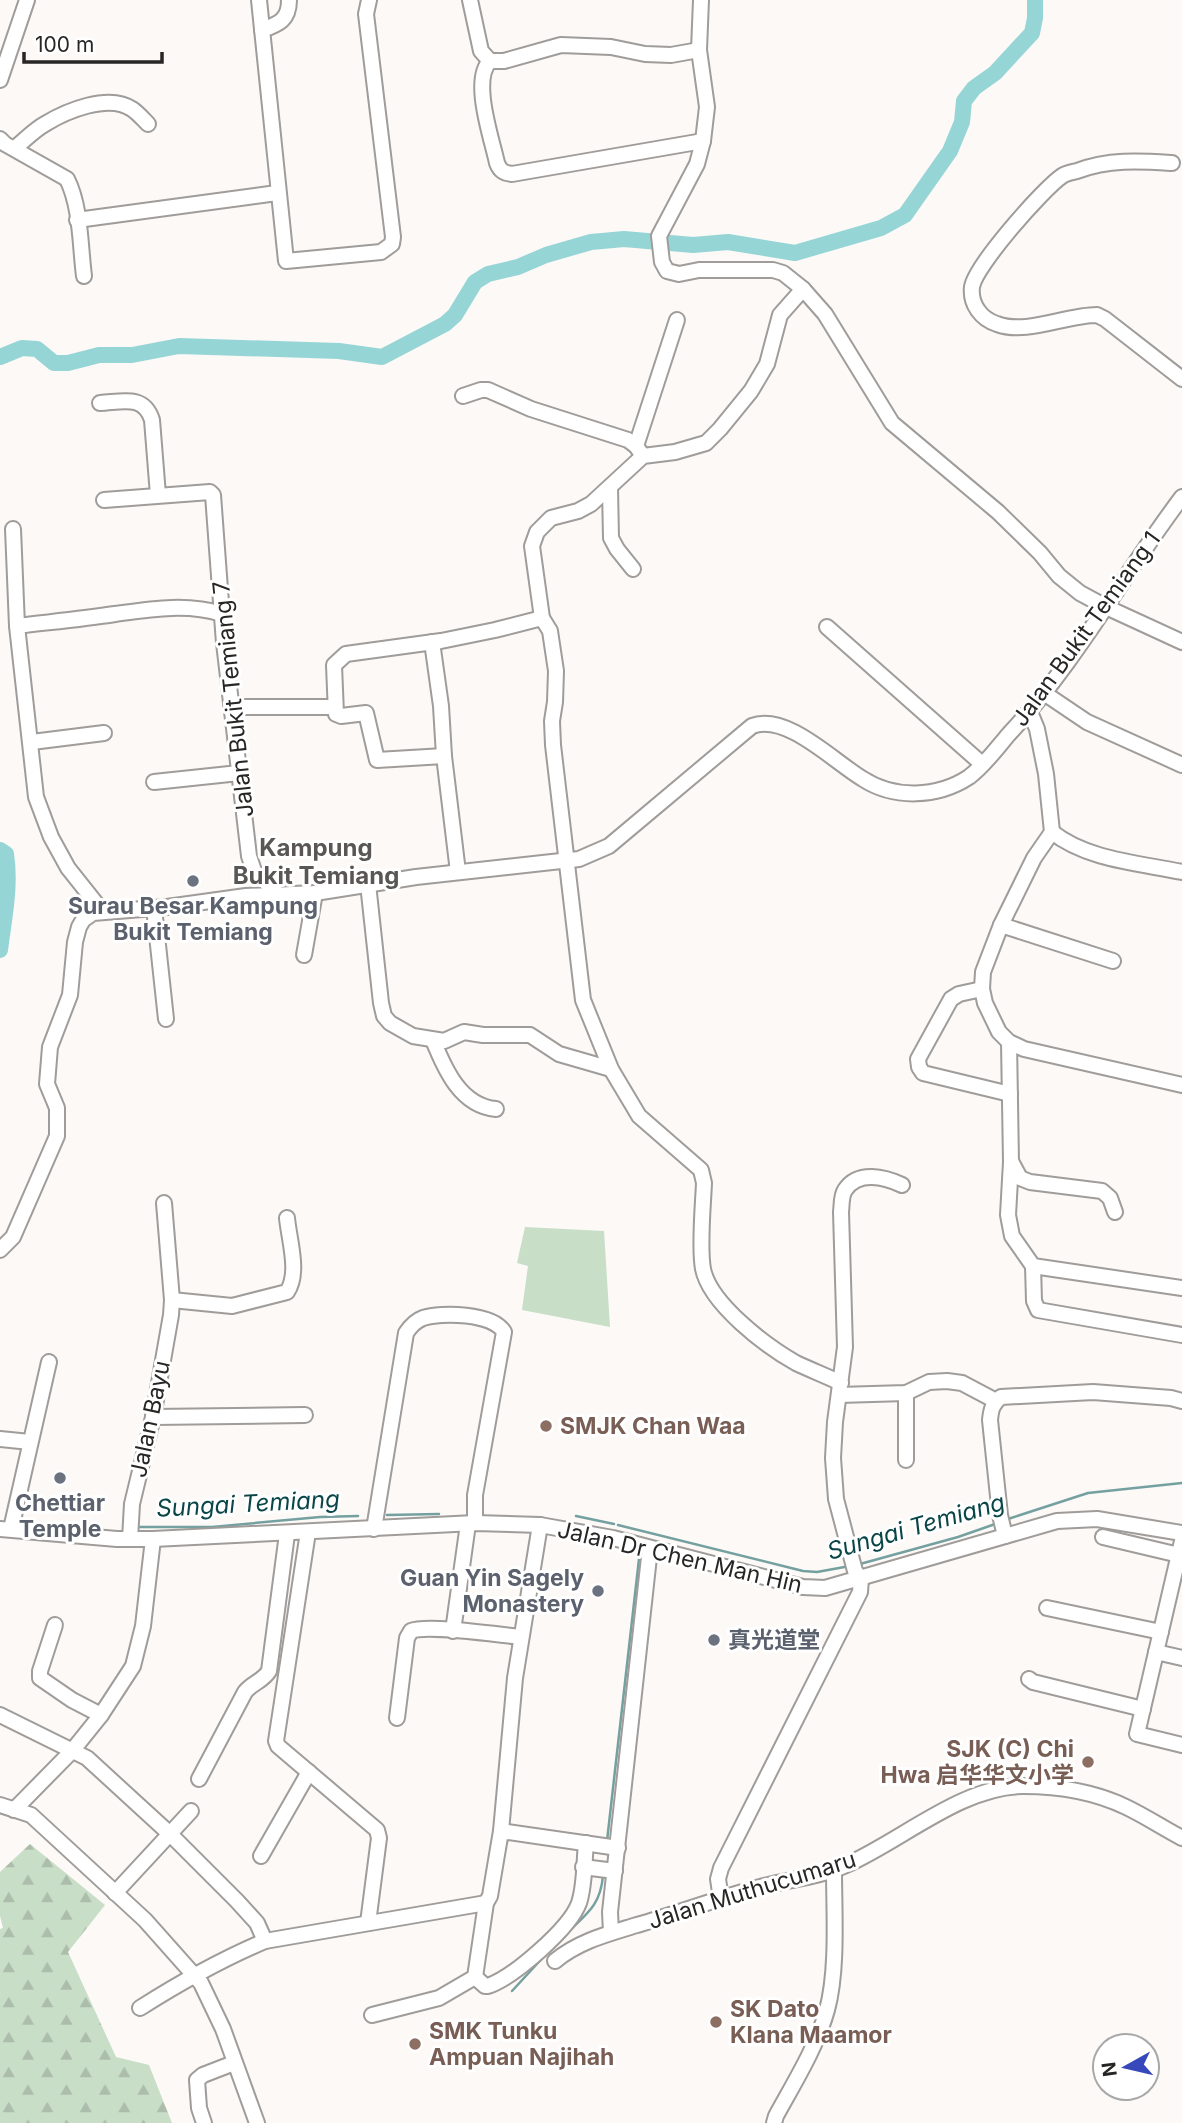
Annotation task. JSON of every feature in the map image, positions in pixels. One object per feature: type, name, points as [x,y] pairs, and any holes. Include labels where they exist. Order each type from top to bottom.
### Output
[{"type":"street","points":[[1,74],[27,0]]},
{"type":"street","points":[[259,0],[286,261],[381,252],[392,244],[366,14],[369,0]]},
{"type":"street","points":[[262,30],[285,20],[289,0]]},
{"type":"street","points":[[470,0],[481,51],[490,61]]},
{"type":"street","points":[[701,0],[699,50],[707,107],[703,141],[697,164],[659,242],[662,262],[667,271],[679,274],[699,270],[773,270],[783,273],[803,289],[825,314],[892,423],[998,512],[1040,553],[1059,576],[1080,593],[1182,642]]},
{"type":"street","points":[[699,50],[671,55],[645,54],[611,47],[561,45],[504,61],[490,61],[485,66],[480,85],[497,163],[506,174],[703,141]]},
{"type":"street","points":[[15,148],[42,125],[63,114],[103,102],[116,102],[132,108],[148,124]]},
{"type":"street","points":[[0,139],[67,179],[77,220],[84,276]]},
{"type":"street","points":[[1172,163],[1132,160],[1098,163],[1062,176],[1013,226],[976,273],[972,289],[974,305],[983,317],[1013,328],[1097,316],[1105,319],[1182,379]]},
{"type":"street","points":[[77,220],[277,193]]},
{"type":"street","points":[[463,396],[488,390],[531,409],[628,440],[639,451],[689,449],[706,443],[751,391],[767,364],[780,315],[803,289]]},
{"type":"street","points":[[677,320],[639,451],[610,488],[583,509],[551,518],[537,532],[532,546],[542,618],[550,631],[555,671],[553,745],[583,1000],[611,1069],[639,1116],[701,1170],[704,1182],[703,1269],[711,1289],[736,1316],[775,1350],[840,1389],[906,1393],[929,1382],[947,1381],[962,1384],[996,1401]]},
{"type":"street","points":[[100,403],[134,401],[149,409],[159,495],[104,500]]},
{"type":"street","points":[[610,488],[611,538],[633,569]]},
{"type":"street","name":"Jalan Bukit Temiang 7","points":[[159,495],[210,492],[214,499],[222,614],[249,856],[254,871],[253,895]]},
{"type":"street","name":"Jalan Bukit Temiang 1","points":[[103,912],[253,895],[315,893],[458,872],[567,860],[595,853],[609,846],[752,726],[763,722],[775,723],[798,734],[876,788],[901,793],[925,793],[949,787],[968,778],[1030,712],[1182,497]]},
{"type":"street","points":[[13,529],[17,626],[36,796],[51,837],[68,868],[103,912]]},
{"type":"street","points":[[17,626],[147,609],[206,609],[222,614]]},
{"type":"street","points":[[444,756],[377,760],[366,713],[338,716],[334,707],[334,665],[346,654],[432,642],[542,618]]},
{"type":"street","points":[[827,627],[982,764]]},
{"type":"street","points":[[432,642],[458,872]]},
{"type":"street","points":[[1044,693],[1087,722],[1182,765]]},
{"type":"street","points":[[232,706],[334,707]]},
{"type":"street","points":[[1030,712],[1037,729],[1046,774],[1052,832],[1034,858],[1001,925],[983,972],[982,989],[991,1018],[1009,1042],[1024,1049],[1182,1086]]},
{"type":"street","points":[[32,742],[104,733]]},
{"type":"street","points":[[154,782],[239,772]]},
{"type":"street","points":[[1052,832],[1067,844],[1088,852],[1182,872]]},
{"type":"street","points":[[254,871],[279,895]]},
{"type":"street","points":[[368,884],[384,1016],[401,1031],[444,1041],[464,1032],[483,1035],[530,1035],[559,1054],[611,1069]]},
{"type":"street","points":[[304,955],[315,893]]},
{"type":"street","points":[[154,908],[166,1019]]},
{"type":"street","points":[[0,1250],[13,1237],[57,1136],[57,1108],[47,1084],[50,1047],[70,995],[79,927],[83,920],[93,913],[103,912]]},
{"type":"street","points":[[1001,925],[1113,961]]},
{"type":"street","points":[[982,989],[959,994],[951,999],[918,1059],[919,1068],[923,1073],[1010,1094]]},
{"type":"street","points":[[433,1040],[452,1078],[469,1101],[482,1108],[496,1109]]},
{"type":"street","points":[[1009,1042],[1012,1162],[1008,1215],[1012,1236],[1033,1266],[1034,1301],[1038,1310],[1182,1335]]},
{"type":"street","points":[[1012,1162],[1020,1178],[1030,1182],[1102,1191],[1110,1198],[1115,1212]]},
{"type":"street","points":[[721,1899],[718,1879],[721,1868],[860,1591],[836,1499],[832,1458],[845,1347],[841,1212],[843,1192],[850,1184],[865,1177],[883,1176],[902,1185]]},
{"type":"street","name":"Jalan Bayu","points":[[130,1539],[132,1504],[153,1417],[172,1300],[164,1203]]},
{"type":"street","points":[[172,1300],[232,1306],[287,1292],[292,1284],[293,1273],[287,1218]]},
{"type":"street","points":[[1033,1266],[1182,1288]]},
{"type":"street","points":[[374,1529],[406,1334],[423,1318],[459,1314],[496,1324],[504,1332],[453,1631]]},
{"type":"street","points":[[5,1529],[49,1362]]},
{"type":"street","points":[[1003,1526],[989,1420],[991,1407],[996,1401],[1012,1396],[1093,1392],[1164,1397],[1182,1401]]},
{"type":"street","points":[[906,1393],[906,1460]]},
{"type":"street","points":[[153,1417],[305,1415]]},
{"type":"street","points":[[0,1439],[30,1442]]},
{"type":"street","name":"Jalan Dr Chen Man Hin","points":[[5,1529],[153,1539],[471,1524],[540,1525],[613,1538],[803,1587],[825,1588],[856,1569],[1003,1526],[1074,1519],[1182,1533]]},
{"type":"street","points":[[475,1977],[485,1903],[490,1896],[500,1831],[514,1678],[540,1525]]},
{"type":"street","points":[[308,1532],[276,1741],[278,1746],[377,1830],[379,1838],[368,1923]]},
{"type":"street","points":[[199,1779],[245,1692],[269,1671],[287,1534]]},
{"type":"street","points":[[1103,1537],[1180,1548],[1137,1734],[1182,1745]]},
{"type":"street","points":[[7,1807],[72,1751],[101,1715],[134,1666],[143,1626],[153,1539]]},
{"type":"street","points":[[611,1932],[610,1912],[650,1548]]},
{"type":"street","points":[[1047,1608],[1161,1632]]},
{"type":"street","points":[[55,1625],[40,1678],[45,1684],[101,1715]]},
{"type":"street","points":[[397,1717],[408,1634],[414,1629],[521,1637]]},
{"type":"street","points":[[1156,1652],[1182,1658]]},
{"type":"street","points":[[1029,1679],[1143,1709]]},
{"type":"street","points":[[0,1715],[87,1758],[170,1834],[257,1923],[265,1941]]},
{"type":"street","points":[[261,1856],[309,1772]]},
{"type":"street","name":"Jalan Muthucumaru","points":[[555,1961],[568,1950],[611,1932],[766,1885],[834,1870],[868,1855],[965,1800],[992,1789],[1023,1786],[1067,1789],[1097,1796],[1124,1806],[1182,1838]]},
{"type":"street","points":[[7,1807],[31,1815],[145,1920],[194,1974],[223,2029],[257,2123]]},
{"type":"street","points":[[116,1893],[191,1811]]},
{"type":"street","points":[[500,1831],[618,1848]]},
{"type":"street","points":[[475,1977],[488,1986],[525,1964],[574,1914],[580,1900],[586,1843]]},
{"type":"street","points":[[583,1867],[615,1871]]},
{"type":"street","points":[[774,2123],[803,2068],[827,2009],[834,1954],[834,1870]]},
{"type":"street","points":[[140,2008],[194,1974],[265,1941],[485,1903]]},
{"type":"street","points":[[372,2015],[439,1998],[475,1977]]},
{"type":"street","points":[[204,2123],[199,2108],[197,2080],[234,2063]]},
{"type":"green space","points":[[525,1227],[604,1231],[610,1327],[522,1310],[528,1266],[517,1263]]},
{"type":"green space","points":[[30,1844],[105,1905],[68,1952],[116,2057],[149,2065],[172,2123],[0,2123],[0,1929],[3,1928],[0,1916],[0,1872]]},
{"type":"waterway","points":[[0,357],[22,348],[37,349],[54,363],[68,363],[99,355],[132,355],[179,346],[339,351],[382,357],[445,324],[455,315],[475,282],[488,274],[518,267],[546,255],[591,242],[624,239],[693,245],[728,242],[795,253],[881,228],[905,215],[950,151],[962,122],[964,101],[974,88],[995,73],[1032,33],[1035,0]]},
{"type":"waterway","points":[[0,850],[6,854],[8,878],[0,950]]},
{"type":"waterway","name":"Sungai Temiang","points":[[1008,1519],[1088,1493],[1182,1483]]},
{"type":"waterway","name":"Sungai Temiang","points":[[387,1515],[439,1514]]},
{"type":"waterway","name":"Sungai Temiang","points":[[140,1527],[212,1527],[358,1516]]},
{"type":"waterway","name":"Sungai Temiang","points":[[576,1516],[614,1524]]},
{"type":"waterway","name":"Sungai Temiang","points":[[860,1564],[998,1523]]},
{"type":"waterway","name":"Sungai Temiang","points":[[618,1525],[803,1571],[817,1572],[850,1566]]},
{"type":"waterway","points":[[607,1841],[639,1559]]},
{"type":"waterway","points":[[565,1935],[595,1903],[603,1876]]},
{"type":"waterway","points":[[512,1991],[548,1952]]},
{"type":"place","name":"Surau Besar Kampung Bukit Temiang","points":[[193,881]]},
{"type":"place","name":"SMJK Chan Waa","points":[[546,1426]]},
{"type":"place","name":"Chettiar Temple","points":[[60,1478]]},
{"type":"place","name":"Guan Yin Sagely Monastery","points":[[598,1591]]},
{"type":"place","name":"真光道堂","points":[[714,1640]]},
{"type":"place","name":"SJK (C) Chi Hwa 启华华文小学","points":[[1088,1762]]},
{"type":"place","name":"SK Dato Klana Maamor","points":[[716,2022]]},
{"type":"place","name":"SMK Tunku Ampuan Najihah","points":[[415,2044]]},
{"type":"district","name":"Kampung Bukit Temiang","points":[[316,862]]}]
